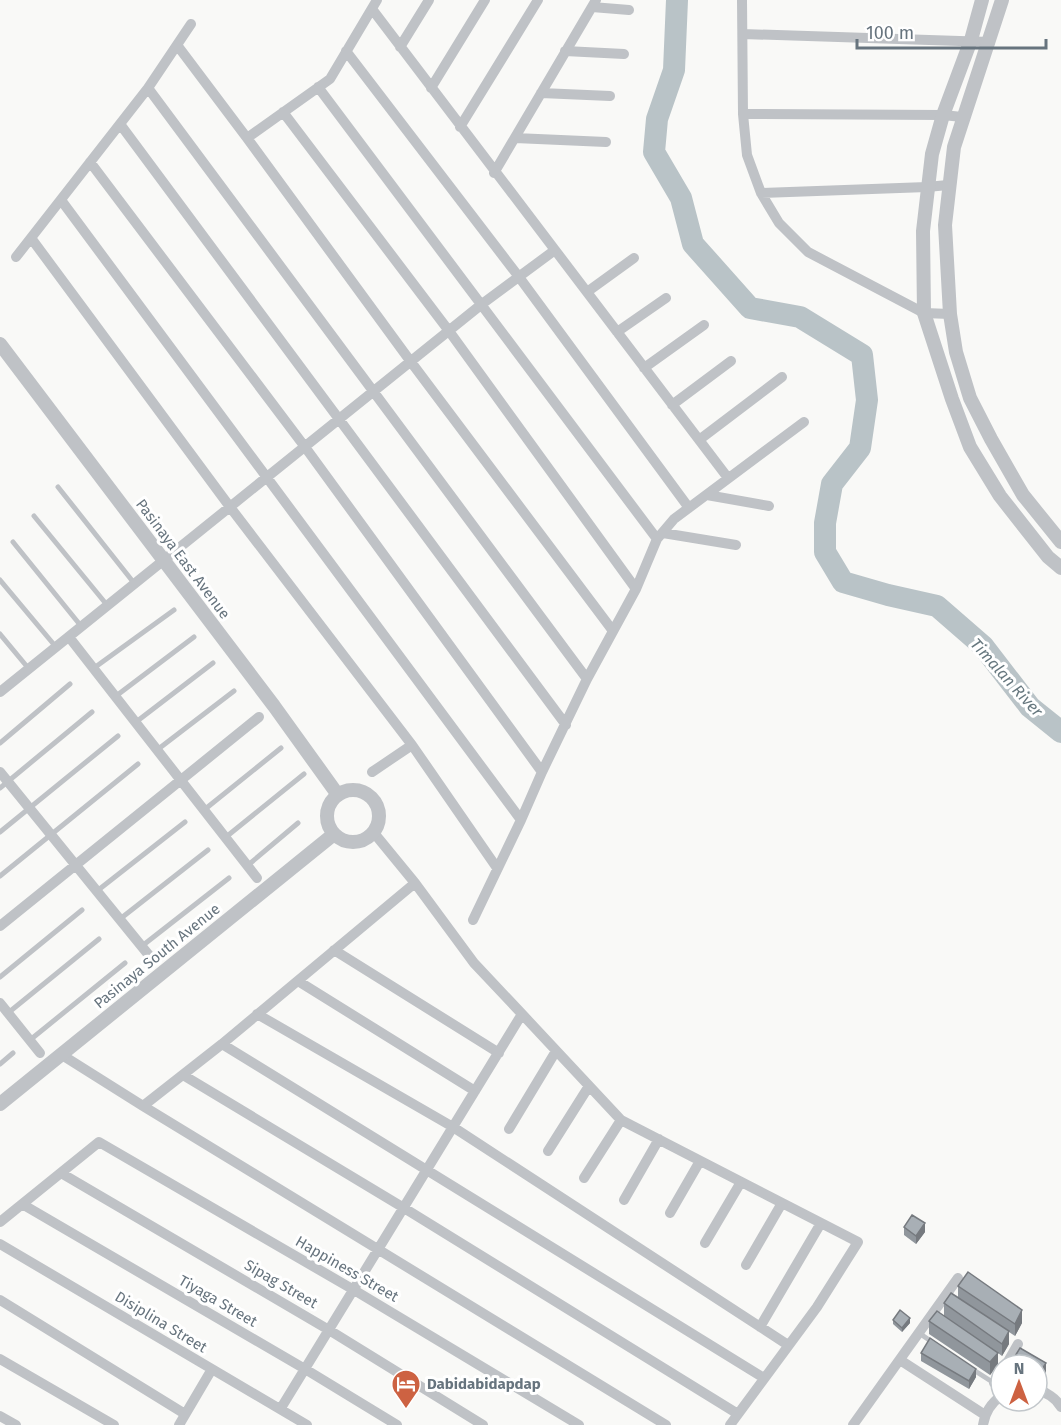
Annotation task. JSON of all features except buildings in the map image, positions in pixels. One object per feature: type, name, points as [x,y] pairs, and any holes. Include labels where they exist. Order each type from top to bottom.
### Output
[{"type":"street","points":[[400,47],[429,0]]},
{"type":"street","points":[[431,88],[485,0]]},
{"type":"street","points":[[460,127],[538,0]]},
{"type":"street","points":[[742,0],[743,114],[747,155],[761,193],[779,223],[808,252],[924,313],[950,314]]},
{"type":"street","points":[[982,0],[971,40],[943,115],[932,154],[923,231],[924,313],[970,447],[1000,496],[1048,557],[1061,568]]},
{"type":"street","points":[[1002,0],[954,147],[945,225],[950,314],[956,352],[970,398],[1023,495],[1061,542]]},
{"type":"street","points":[[247,138],[330,79],[374,4],[400,47],[494,173],[728,478]]},
{"type":"street","points":[[494,173],[594,4],[629,10]]},
{"type":"street","points":[[16,257],[148,88],[191,24]]},
{"type":"street","points":[[743,34],[990,42]]},
{"type":"street","points":[[177,45],[613,631]]},
{"type":"street","points":[[346,51],[519,277],[689,508]]},
{"type":"street","points":[[565,51],[624,54]]},
{"type":"street","points":[[318,87],[660,536],[736,545]]},
{"type":"street","points":[[148,88],[587,679]]},
{"type":"street","points":[[541,93],[610,96]]},
{"type":"street","points":[[283,112],[449,331],[636,589]]},
{"type":"street","points":[[743,114],[962,117]]},
{"type":"street","points":[[120,124],[566,724]]},
{"type":"street","points":[[515,138],[606,142]]},
{"type":"street","points":[[90,162],[305,447],[542,772]]},
{"type":"street","points":[[761,193],[927,188],[948,185]]},
{"type":"street","points":[[61,200],[521,820]]},
{"type":"street","points":[[31,238],[412,745],[497,868]]},
{"type":"street","points":[[1,689],[29,669],[482,304],[555,250]]},
{"type":"street","points":[[587,292],[634,258]]},
{"type":"street","points":[[617,332],[666,298]]},
{"type":"street","points":[[644,368],[704,325]]},
{"type":"street","name":"Pasinaya East Avenue","points":[[0,344],[338,795]]},
{"type":"street","points":[[672,405],[731,361]]},
{"type":"street","points":[[699,440],[782,377]]},
{"type":"street","points":[[473,920],[587,679],[636,589],[660,536],[674,519],[804,422]]},
{"type":"street","points":[[707,495],[769,506]]},
{"type":"street","points":[[69,636],[257,878]]},
{"type":"street","points":[[0,926],[259,717]]},
{"type":"street","points":[[372,772],[412,745]]},
{"type":"street","points":[[0,772],[4,784],[51,834],[152,959]]},
{"type":"street","points":[[355,790],[370,797],[375,801],[380,814],[374,833],[357,842],[344,841],[330,828],[327,816],[330,804],[338,795],[355,790]]},
{"type":"street","points":[[374,833],[415,883],[474,963],[621,1120],[858,1242],[817,1306],[730,1425]]},
{"type":"street","name":"Pasinaya South Avenue","points":[[0,1104],[334,834]]},
{"type":"street","points":[[143,1106],[222,1044],[415,883]]},
{"type":"street","points":[[334,950],[499,1053]]},
{"type":"street","points":[[298,981],[475,1091]]},
{"type":"street","points":[[0,1004],[39,1053]]},
{"type":"street","points":[[257,1014],[453,1127],[788,1345]]},
{"type":"street","points":[[281,1408],[522,1014]]},
{"type":"street","points":[[222,1044],[764,1378]]},
{"type":"street","points":[[509,1129],[556,1051]]},
{"type":"street","points":[[62,1055],[666,1425]]},
{"type":"street","points":[[183,1075],[738,1414]]},
{"type":"street","points":[[548,1151],[589,1086]]},
{"type":"street","points":[[584,1178],[621,1120]]},
{"type":"street","points":[[624,1200],[659,1140]]},
{"type":"street","name":"Happiness Street","points":[[61,1173],[99,1142],[354,1290],[579,1425]]},
{"type":"street","points":[[670,1214],[700,1161]]},
{"type":"street","points":[[0,1222],[61,1173]]},
{"type":"street","name":"Sipag Street","points":[[61,1173],[329,1330],[483,1425]]},
{"type":"street","points":[[705,1243],[741,1182]]},
{"type":"street","points":[[746,1265],[782,1203]]},
{"type":"street","name":"Tiyaga Street","points":[[22,1204],[397,1425]]},
{"type":"street","points":[[760,1327],[821,1223]]},
{"type":"street","name":"Disiplina Street","points":[[0,1244],[307,1425]]},
{"type":"street","points":[[853,1425],[919,1333],[936,1317],[949,1299],[958,1278]]},
{"type":"street","points":[[0,1300],[185,1414]]},
{"type":"street","points":[[1009,1353],[1014,1341]]},
{"type":"street","points":[[0,1359],[114,1425]]},
{"type":"street","points":[[900,1360],[984,1420]]},
{"type":"street","points":[[178,1425],[212,1369]]},
{"type":"street","points":[[1049,1396],[1061,1407]]},
{"type":"street","points":[[0,1416],[15,1425]]},
{"type":"lane","points":[[58,487],[134,583]]},
{"type":"lane","points":[[34,516],[107,605]]},
{"type":"lane","points":[[13,542],[81,627]]},
{"type":"lane","points":[[0,580],[56,647]]},
{"type":"lane","points":[[94,668],[174,610]]},
{"type":"lane","points":[[0,634],[29,669]]},
{"type":"lane","points":[[116,696],[194,637]]},
{"type":"lane","points":[[135,722],[213,663]]},
{"type":"lane","points":[[0,743],[70,684]]},
{"type":"lane","points":[[157,750],[234,691]]},
{"type":"lane","points":[[4,784],[92,712]]},
{"type":"lane","points":[[0,832],[118,736]]},
{"type":"lane","points":[[204,810],[281,748]]},
{"type":"lane","points":[[0,876],[138,764]]},
{"type":"lane","points":[[225,838],[304,774]]},
{"type":"lane","points":[[97,891],[185,822]]},
{"type":"lane","points":[[247,866],[298,823]]},
{"type":"lane","points":[[120,919],[208,850]]},
{"type":"lane","points":[[142,946],[230,878]]},
{"type":"lane","points":[[0,977],[82,910]]},
{"type":"lane","points":[[8,1013],[99,939]]},
{"type":"lane","points":[[30,1040],[125,963]]},
{"type":"lane","points":[[0,1064],[13,1053]]},
{"type":"lane","points":[[919,1333],[938,1346]]},
{"type":"lane","points":[[966,1365],[989,1380]]},
{"type":"waterway","name":"Timalan River","points":[[677,0],[674,70],[657,119],[654,152],[681,198],[693,244],[750,308],[800,317],[862,355],[867,400],[860,448],[832,484],[825,523],[825,552],[843,582],[937,606],[983,646],[1030,707],[1061,732]]},
{"type":"place","name":"Dabidabidapdap","points":[[406,1410]]}]
